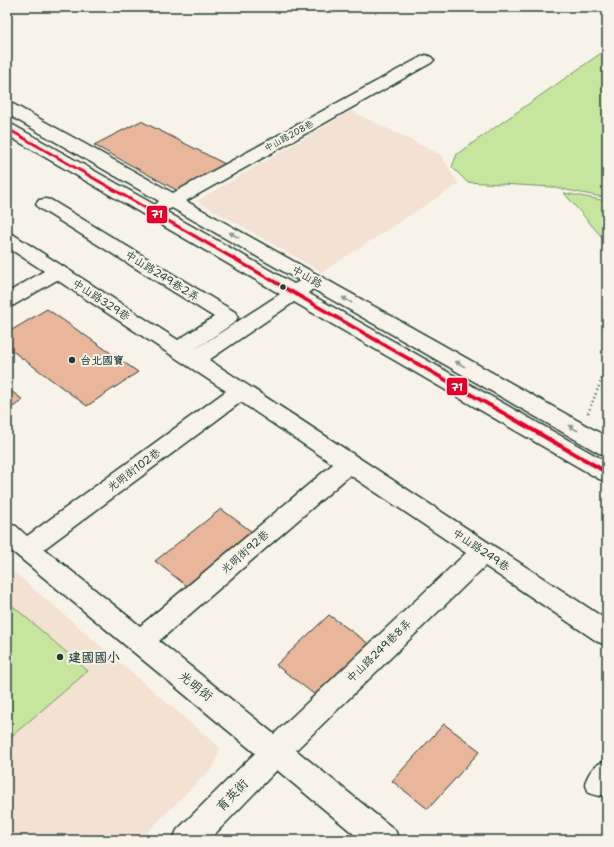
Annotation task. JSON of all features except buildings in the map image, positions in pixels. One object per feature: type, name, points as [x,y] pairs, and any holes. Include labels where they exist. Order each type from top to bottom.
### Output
[{"type":"street","name":"中山路208巷","points":[[153,212],[426,60]]},
{"type":"street","name":"中山路","points":[[7,107],[607,447]]},
{"type":"street","name":"中山路","points":[[7,128],[607,473]]},
{"type":"street","name":"中山路249巷2弄","points":[[45,204],[228,317],[186,355]]},
{"type":"street","name":"中山路329巷","points":[[7,240],[186,355]]},
{"type":"street","points":[[7,301],[57,272]]},
{"type":"street","points":[[186,355],[294,294],[313,280]]},
{"type":"street","name":"中山路249巷","points":[[186,355],[607,634]]},
{"type":"street","name":"光明街102巷","points":[[27,550],[241,391]]},
{"type":"street","name":"光明街92巷","points":[[140,642],[349,463]]},
{"type":"street","name":"光明街","points":[[7,533],[384,840]]},
{"type":"street","name":"中山路249巷8弄","points":[[276,751],[483,552]]},
{"type":"street","name":"育英街","points":[[188,840],[276,751]]},
{"type":"path","points":[[580,432],[603,376],[607,371]]},
{"type":"shaded area","points":[[351,111],[441,155],[458,184],[322,272],[197,201]]},
{"type":"shaded area","name":"建國國小","points":[[7,566],[220,748],[214,766],[139,840],[7,840]]},
{"type":"green space","points":[[607,49],[607,198],[552,187],[467,182],[452,167],[457,154]]},
{"type":"green space","points":[[564,193],[607,201],[607,243]]},
{"type":"green space","points":[[7,601],[88,671],[7,740]]},
{"type":"transit line","name":"71","points":[[7,128],[607,473]]},
{"type":"place","name":"台北國寶","points":[[72,360]]},
{"type":"place","name":"建國國小","points":[[60,657]]}]
